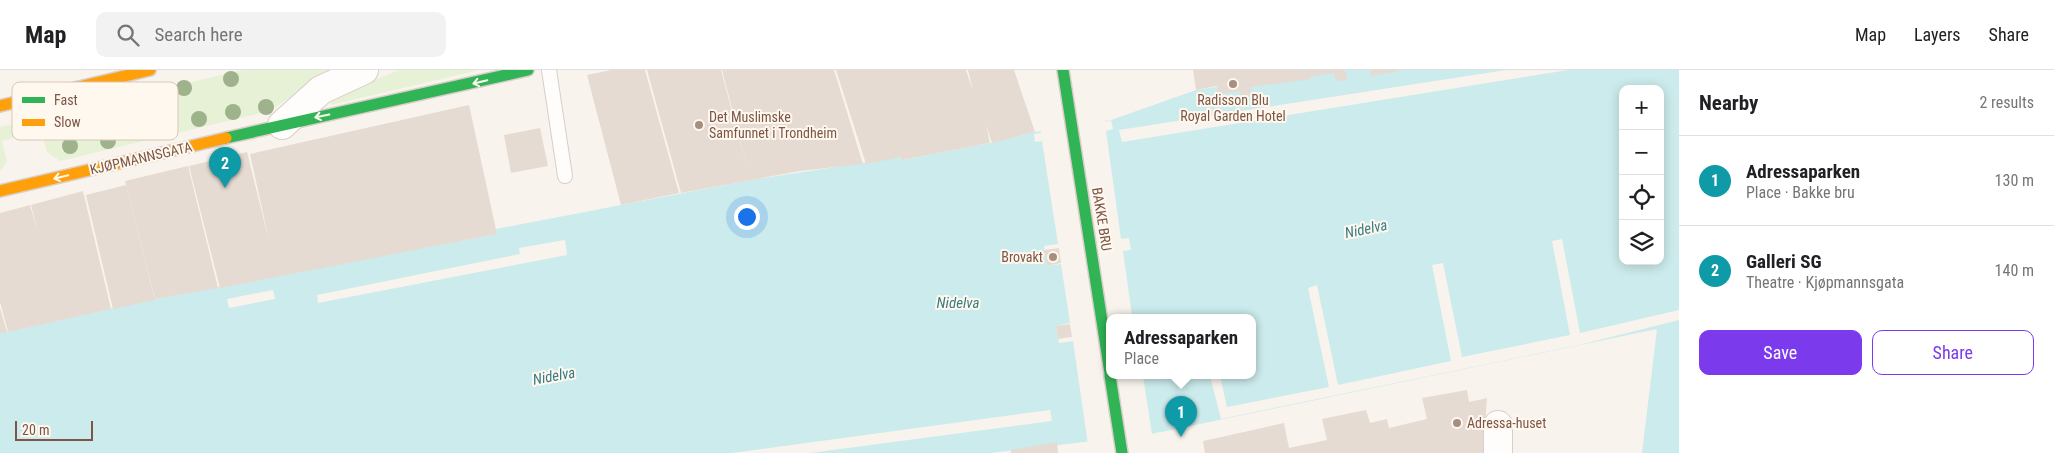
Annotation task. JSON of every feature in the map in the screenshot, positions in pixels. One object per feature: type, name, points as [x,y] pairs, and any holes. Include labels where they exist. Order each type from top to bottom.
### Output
[{"type":"street","points":[[100,82],[150,70]]},
{"type":"street","name":"KJØPMANNSGATA","points":[[282,125],[321,90],[364,70]]},
{"type":"street","name":"KJØPMANNSGATA","points":[[0,192],[282,125],[528,70]]},
{"type":"street","name":"BAKKE BRU","points":[[1063,70],[1106,348]]},
{"type":"street","name":"BAKKE BRU","points":[[1111,379],[1122,453]]},
{"type":"street","points":[[1498,426],[1498,453]]},
{"type":"lane","points":[[549,70],[565,176]]},
{"type":"green space","points":[[243,70],[339,70],[312,82],[270,111],[178,133],[178,85]]},
{"type":"green space","points":[[399,70],[479,70],[331,105],[330,99]]},
{"type":"green space","points":[[12,124],[12,138],[2,141],[7,162],[0,171],[0,127]]},
{"type":"green space","points":[[44,140],[148,140],[60,161],[47,152]]},
{"type":"water","name":"Nidelva","points":[[1326,70],[1679,70],[1679,453],[1642,453],[1657,329],[1152,434],[990,453],[0,453],[0,333],[155,299],[497,234],[496,229],[751,180],[901,157],[902,160],[1035,132],[1111,120],[1196,90]]},
{"type":"pier","points":[[1506,70],[1568,70],[1122,142],[1119,130]]},
{"type":"pier","points":[[1104,119],[1105,122],[1111,120],[1113,129],[1106,131],[1121,239],[1129,238],[1131,250],[1123,251],[1132,314],[1106,314],[1106,379],[1143,379],[1152,434],[1159,432],[1160,435],[1088,445],[1073,341],[1059,343],[1056,326],[1070,323],[1061,264],[1047,266],[1044,246],[1058,244],[1042,141],[1035,142],[1034,134],[1041,133],[1040,129]]},
{"type":"pier","points":[[1562,239],[1580,333],[1679,310],[1679,320],[1579,345],[1221,419],[1211,379],[1221,379],[1227,407],[1329,387],[1308,288],[1317,285],[1338,385],[1451,361],[1432,265],[1443,263],[1462,357],[1570,335],[1552,241]]},
{"type":"pier","points":[[565,240],[567,255],[318,303],[317,295],[520,254],[519,248]]},
{"type":"pier","points":[[273,290],[275,299],[229,308],[227,299]]},
{"type":"pier","points":[[1050,410],[1052,421],[810,453],[732,453]]},
{"type":"building","points":[[611,70],[645,70],[679,193],[621,205],[587,75]]},
{"type":"building","points":[[647,70],[721,70],[749,174],[722,70],[834,70],[863,164],[800,171],[681,193]]},
{"type":"building","points":[[836,70],[966,70],[973,91],[968,70],[1014,70],[1035,132],[992,143],[986,125],[990,143],[902,160],[901,157],[866,164]]},
{"type":"building","name":"Radisson Blu Royal Garden Hotel","points":[[1193,70],[1345,70],[1347,80],[1336,81],[1334,73],[1314,76],[1310,77],[1311,79],[1250,87],[1251,95],[1241,97],[1240,91],[1218,94],[1217,86],[1196,90]]},
{"type":"building","points":[[1370,70],[1399,70],[1399,71],[1371,76]]},
{"type":"building","points":[[469,105],[497,234],[220,288],[189,166],[247,152],[270,245],[250,154]]},
{"type":"building","points":[[540,128],[548,166],[511,173],[504,135]]},
{"type":"building","points":[[188,166],[218,288],[155,299],[125,181]]},
{"type":"building","points":[[126,185],[155,300],[113,309],[86,195]]},
{"type":"building","points":[[83,191],[111,309],[8,332],[0,302],[0,213],[30,205],[38,233],[31,205]]},
{"type":"building","name":"Brovakt","points":[[1059,248],[1061,263],[1047,266],[1044,250]]},
{"type":"building","points":[[0,308],[7,332],[0,333]]},
{"type":"building","points":[[1070,324],[1072,337],[1058,339],[1056,326]]},
{"type":"building","points":[[1467,390],[1469,402],[1487,398],[1483,453],[1205,453],[1203,441],[1284,423],[1289,448],[1327,440],[1322,419],[1366,410],[1370,423],[1387,419],[1389,428],[1427,419],[1422,398]]},
{"type":"building","points":[[1057,442],[1058,453],[1011,453],[1011,450]]},
{"type":"traffic: fast","points":[[226,138],[528,70]]},
{"type":"traffic: fast","points":[[1063,70],[1106,347]]},
{"type":"traffic: fast","points":[[1110,379],[1122,453]]},
{"type":"traffic: slow","points":[[100,82],[150,70]]},
{"type":"traffic: slow","points":[[0,106],[12,103]]},
{"type":"traffic: slow","points":[[0,191],[226,138]]},
{"type":"place","name":"Radisson Blu Royal Garden Hotel","points":[[1233,84]]},
{"type":"place","name":"Det Muslimske Samfunnet i Trondheim","points":[[699,125]]},
{"type":"place","name":"Galleri SG","points":[[225,188]]},
{"type":"place","name":"Brovakt","points":[[1053,257]]},
{"type":"place","name":"Adressa-huset","points":[[1457,423]]},
{"type":"place","name":"Adressaparken","points":[[1181,437]]}]
